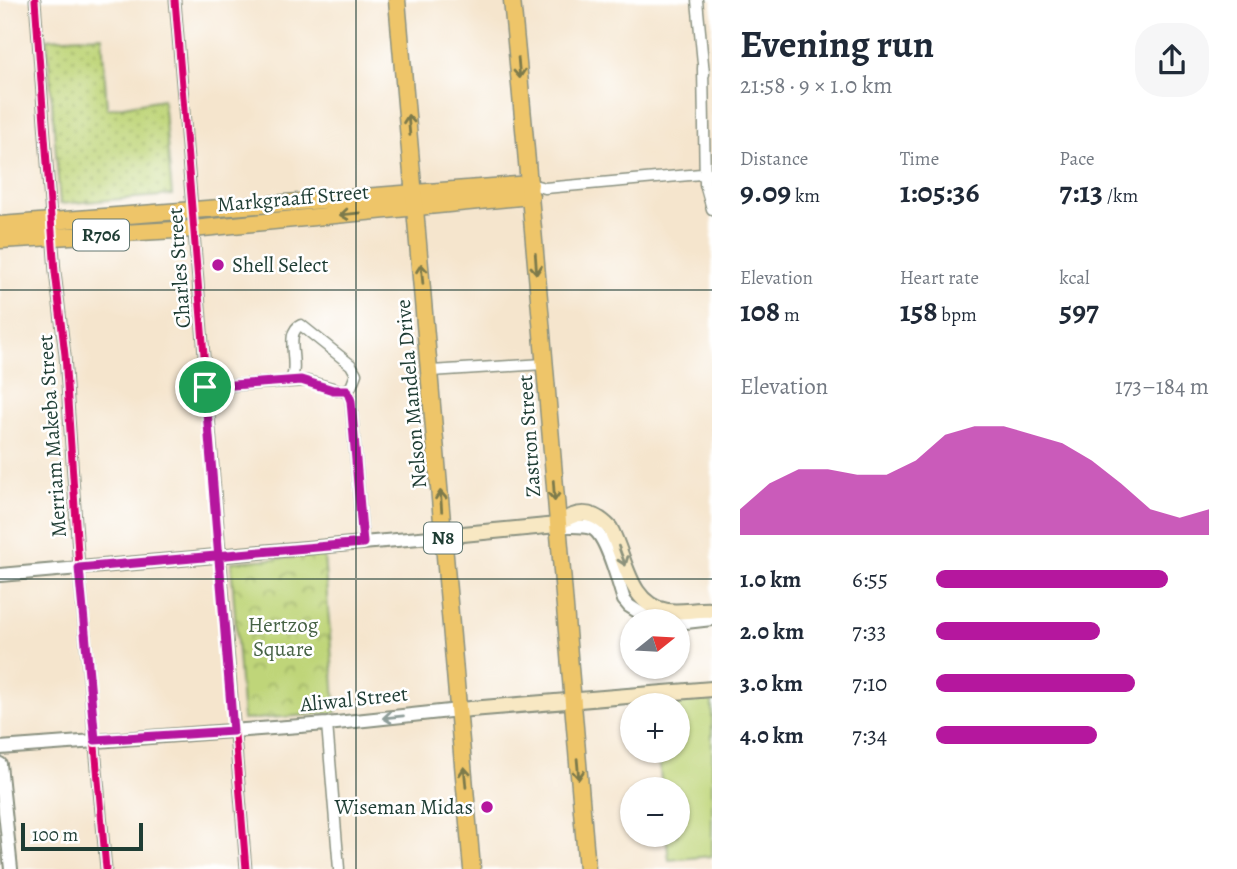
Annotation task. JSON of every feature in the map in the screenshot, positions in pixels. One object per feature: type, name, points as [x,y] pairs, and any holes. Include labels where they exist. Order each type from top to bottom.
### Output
[{"type":"main road","name":"Nelson Mandela Drive","points":[[397,0],[472,869]]},
{"type":"main road","name":"Zastron Street","points":[[512,0],[535,190],[544,364],[587,869]]},
{"type":"main road","name":"Markgraaff Street","points":[[0,240],[192,211],[416,200],[535,190]]},
{"type":"main road","name":"Markgraaff Street","points":[[0,225],[53,230],[193,229],[416,200]]},
{"type":"main road","points":[[442,536],[557,525],[571,514],[590,514],[604,521],[616,538],[633,586],[645,603],[656,609],[711,617]]},
{"type":"main road","name":"Aliwal Street","points":[[459,710],[712,688]]},
{"type":"street","name":"Merriam Makeba Street","points":[[35,0],[65,355],[79,568],[106,869]]},
{"type":"street","name":"Charles Street","points":[[175,0],[246,869]]},
{"type":"street","points":[[697,0],[712,209]]},
{"type":"street","points":[[703,68],[712,130]]},
{"type":"street","name":"Markgraaff Street","points":[[535,190],[708,173]]},
{"type":"street","points":[[288,382],[293,377],[295,367],[292,335],[301,325],[354,370],[355,380],[347,390]]},
{"type":"street","points":[[431,371],[544,364]]},
{"type":"street","points":[[205,387],[307,381],[333,390],[347,390]]},
{"type":"street","points":[[347,390],[351,401],[363,543]]},
{"type":"street","points":[[557,525],[589,527],[598,532],[608,552],[624,600],[634,609]]},
{"type":"street","points":[[0,575],[442,536]]},
{"type":"street","points":[[690,621],[711,617]]},
{"type":"street","name":"Aliwal Street","points":[[0,748],[327,724],[459,710]]},
{"type":"street","points":[[327,724],[339,869]]},
{"type":"street","points":[[0,764],[11,869]]},
{"type":"green space","points":[[102,36],[107,109],[163,99],[172,195],[60,204],[47,39]]},
{"type":"green space","name":"Hertzog Square","points":[[324,555],[336,713],[243,720],[231,562]]},
{"type":"green space","points":[[712,696],[712,856],[669,860],[667,847],[690,847],[690,777],[661,777],[659,763],[690,763],[690,698]]},
{"type":"cycle path","points":[[35,0],[55,272],[65,355],[79,568],[106,869]]},
{"type":"cycle path","points":[[175,0],[246,869]]},
{"type":"place","name":"Shell Select","points":[[218,265]]},
{"type":"place","name":"Wiseman Midas","points":[[487,807]]},
{"type":"route","points":[[205,387],[219,557],[233,731],[95,740],[79,568],[219,557],[363,543],[351,401],[347,390],[333,390],[301,380],[205,387]]}]
